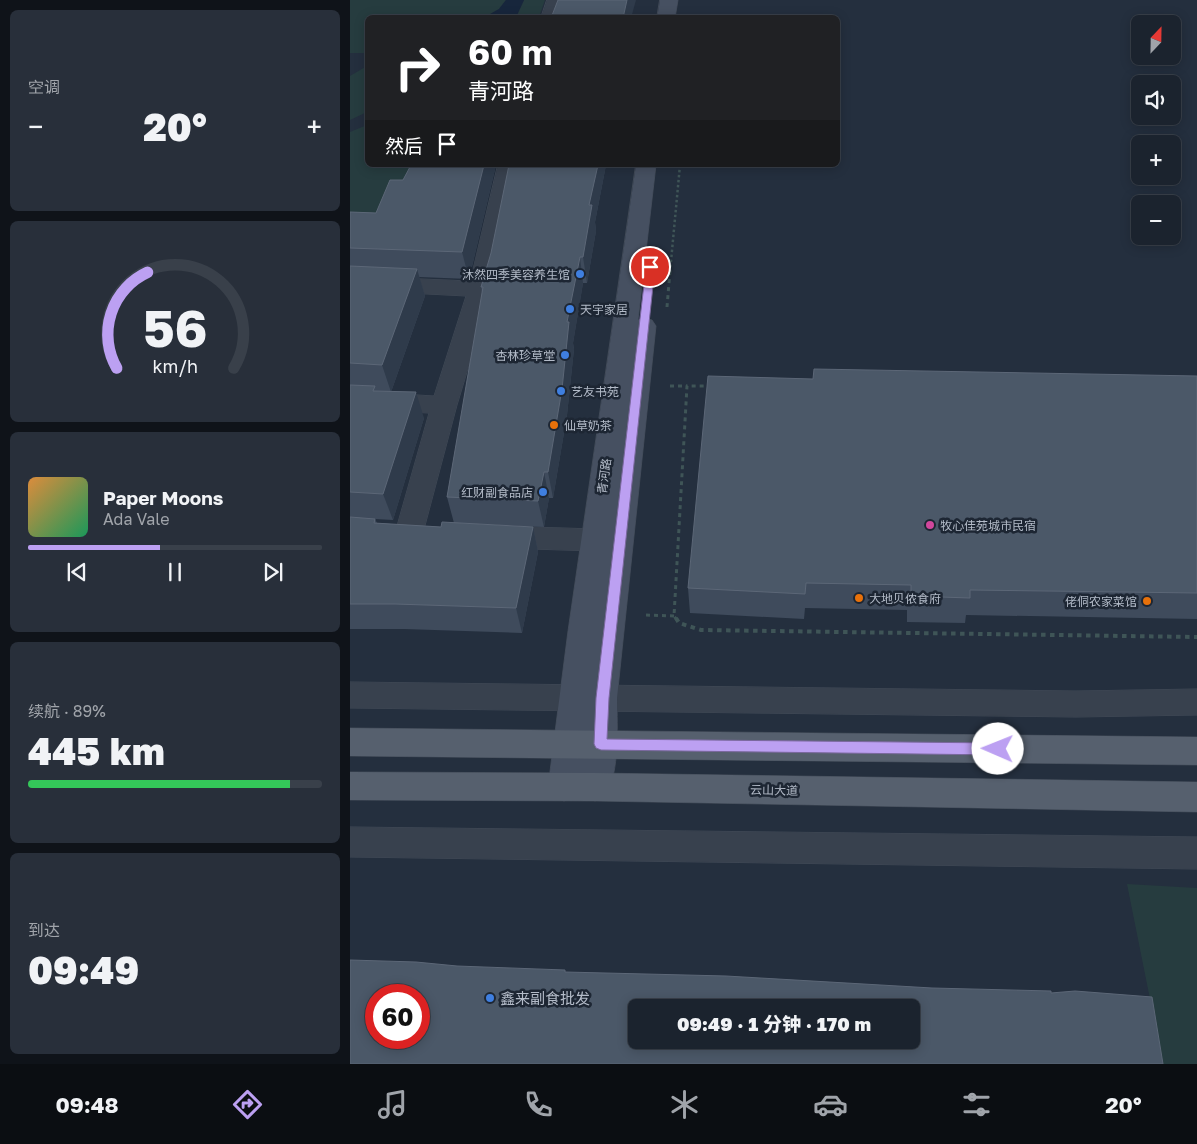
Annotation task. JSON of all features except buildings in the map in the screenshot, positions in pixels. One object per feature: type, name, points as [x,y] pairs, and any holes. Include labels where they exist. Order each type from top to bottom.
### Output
[{"type":"main road","points":[[350,742],[1197,751]]},
{"type":"main road","name":"云山大道","points":[[350,786],[595,787],[1197,797]]},
{"type":"street","points":[[551,15],[556,0]]},
{"type":"street","points":[[666,15],[669,0]]},
{"type":"street","points":[[681,15],[683,0]]},
{"type":"street","points":[[409,533],[444,405],[480,289],[508,167]]},
{"type":"street","name":"青河路","points":[[595,787],[601,744],[588,697],[595,540],[624,338],[646,167]]},
{"type":"street","name":"青河路","points":[[564,787],[568,744],[588,697],[663,167]]},
{"type":"street","points":[[350,283],[480,289]]},
{"type":"street","points":[[350,400],[444,405]]},
{"type":"street","points":[[379,532],[437,534]]},
{"type":"street","points":[[475,536],[570,541],[595,540]]},
{"type":"street","points":[[350,695],[1076,704],[1197,702]]},
{"type":"street","points":[[350,842],[1197,853]]},
{"type":"path","points":[[667,309],[680,167]]},
{"type":"path","points":[[717,387],[687,386],[674,616],[679,623],[701,630],[1197,637]]},
{"type":"path","points":[[638,615],[674,616]]},
{"type":"green space","points":[[350,0],[506,0],[499,9],[488,15],[365,15],[365,53],[350,53]]},
{"type":"green space","points":[[524,0],[545,0],[540,15],[517,15]]},
{"type":"green space","points":[[365,67],[365,113],[350,120],[350,76]]},
{"type":"green space","points":[[365,126],[365,167],[413,167],[383,237],[350,236],[350,132]]},
{"type":"green space","points":[[1127,884],[1197,888],[1197,1064],[1163,1064]]},
{"type":"water","points":[[506,0],[524,0],[517,15],[488,15],[499,9]]},
{"type":"place","name":"沐然四季美容养生馆","points":[[580,274]]},
{"type":"place","name":"天宇家居","points":[[570,309]]},
{"type":"place","name":"杏林珍草堂","points":[[565,355]]},
{"type":"place","name":"艺友书苑","points":[[561,391]]},
{"type":"place","name":"仙草奶茶","points":[[554,425]]},
{"type":"place","name":"红财副食品店","points":[[543,492]]},
{"type":"place","name":"牧心佳苑城市民宿","points":[[930,525]]},
{"type":"place","name":"大地贝侬食府","points":[[859,598]]},
{"type":"place","name":"佬侗农家菜馆","points":[[1147,601]]},
{"type":"place","name":"鑫来副食批发","points":[[490,998]]},
{"type":"route","points":[[650,267],[620,553],[602,698],[601,744],[998,749]]}]
